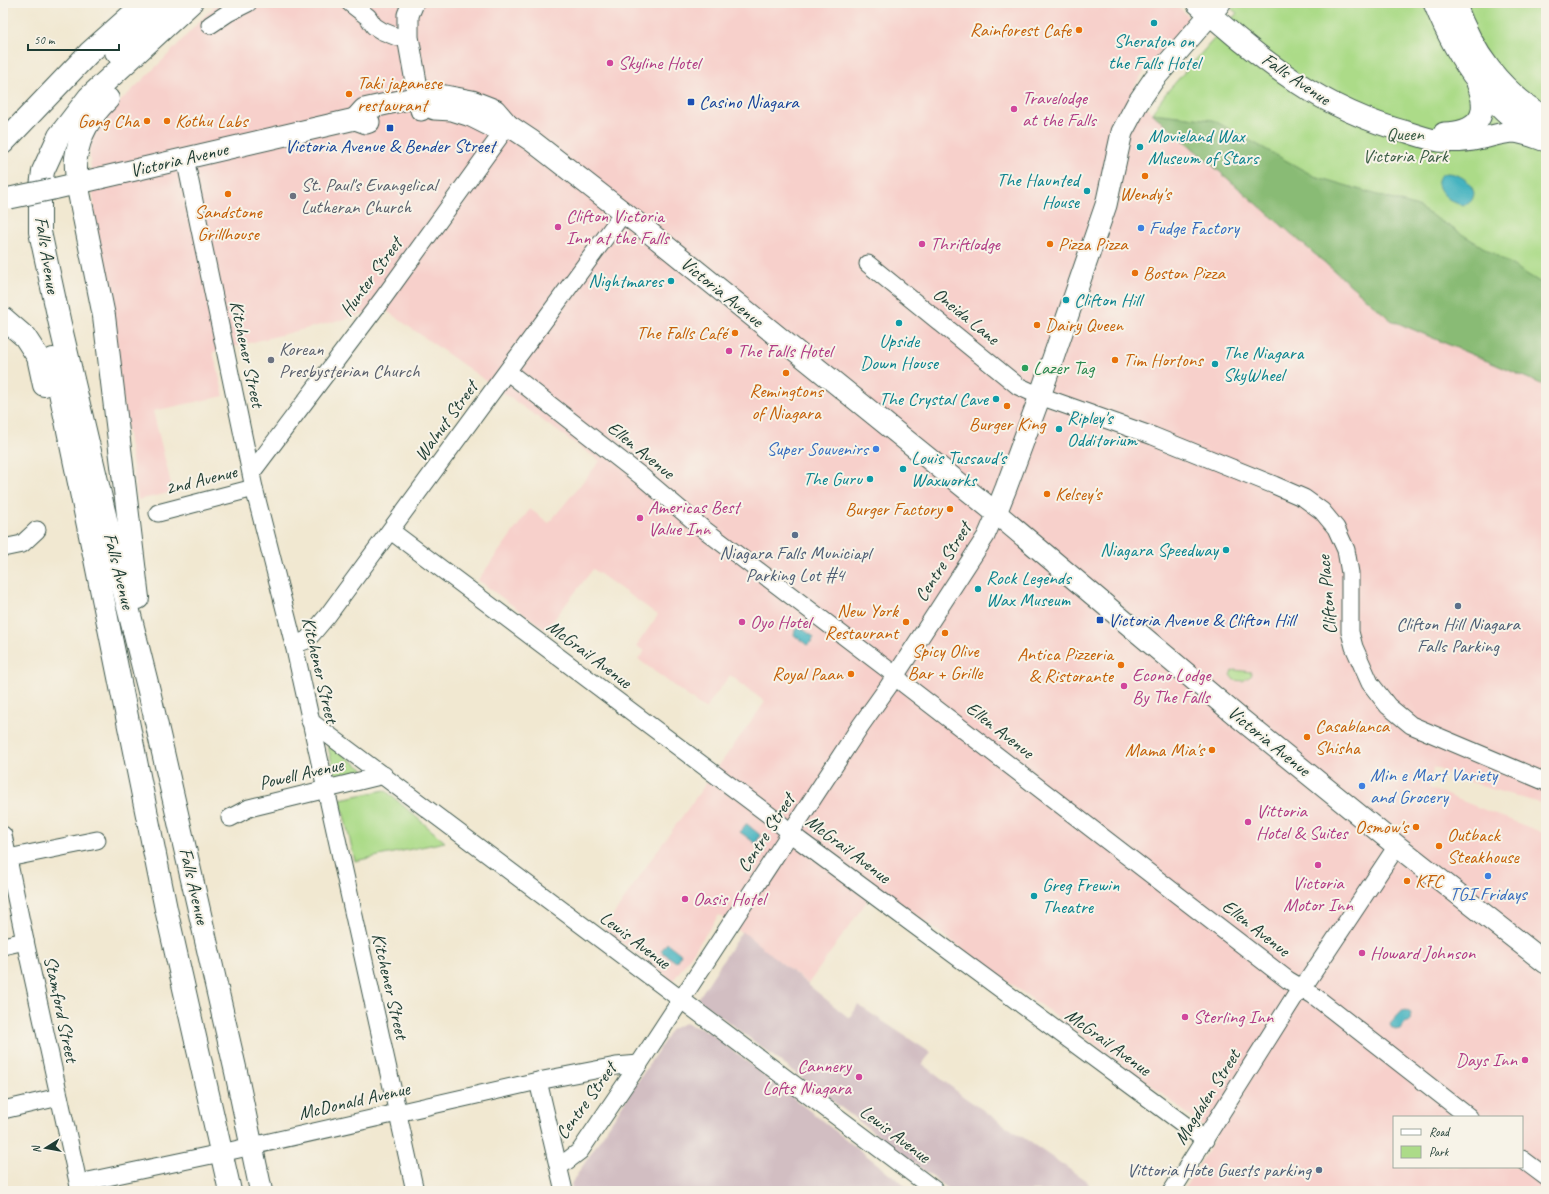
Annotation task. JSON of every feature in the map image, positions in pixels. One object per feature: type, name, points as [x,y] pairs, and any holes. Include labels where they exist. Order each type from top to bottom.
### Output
[{"type":"highway","points":[[3,143],[89,53],[145,3]]},
{"type":"highway","name":"Falls Avenue","points":[[167,3],[68,99],[57,112],[45,132],[36,152],[30,172],[27,197],[27,217],[32,261],[95,559],[154,851],[230,1191]]},
{"type":"highway","name":"Falls Avenue","points":[[192,3],[89,97],[59,136],[43,171],[40,195],[40,232],[109,532],[149,691],[236,1072],[261,1191]]},
{"type":"highway","points":[[149,691],[104,316],[77,183],[76,159],[79,142],[88,123],[103,104],[209,3]]},
{"type":"highway","points":[[3,318],[25,337],[38,357],[73,506],[95,559]]},
{"type":"main road","points":[[413,3],[408,15],[408,37],[420,103]]},
{"type":"main road","points":[[1434,3],[1460,56],[1477,82],[1506,113],[1546,141]]},
{"type":"main road","points":[[1454,3],[1473,45],[1491,71],[1514,96],[1546,118]]},
{"type":"main road","points":[[996,513],[1040,396],[1106,205],[1122,132],[1148,87],[1209,7]]},
{"type":"main road","name":"Falls Avenue","points":[[1209,7],[1281,73],[1302,87],[1354,115],[1378,124],[1437,140],[1460,142],[1512,132],[1521,133],[1546,141]]},
{"type":"main road","name":"Falls Avenue","points":[[1408,132],[1457,132],[1474,124],[1481,117],[1483,108],[1481,92],[1477,82]]},
{"type":"main road","name":"Victoria Avenue","points":[[7,199],[355,119],[364,109],[420,103],[440,95],[472,101],[495,110],[508,125],[532,141],[624,212],[996,513],[1237,716],[1397,846],[1546,963]]},
{"type":"street","points":[[210,25],[228,13],[248,3]]},
{"type":"street","points":[[350,3],[368,17],[374,26],[382,31],[397,37],[408,37]]},
{"type":"street","name":"Hunter Street","points":[[253,480],[508,125]]},
{"type":"street","name":"Kitchener Street","points":[[184,158],[220,332],[253,480],[294,645],[415,1191]]},
{"type":"street","name":"Walnut Street","points":[[294,645],[307,640],[328,615],[508,372],[624,212]]},
{"type":"street","name":"Oneida Lane","points":[[868,264],[1018,386],[1040,396]]},
{"type":"street","name":"Ellen Avenue","points":[[508,372],[641,476],[701,527],[895,675],[904,684],[1288,980],[1313,995],[1364,1034],[1468,1116]]},
{"type":"street","name":"Clifton Place","points":[[1040,396],[1153,436],[1274,485],[1304,498],[1322,511],[1336,528],[1346,550],[1350,573],[1350,632],[1354,647],[1370,683],[1388,706],[1410,725],[1546,782]]},
{"type":"street","name":"2nd Avenue","points":[[158,513],[253,480]]},
{"type":"street","name":"Centre Street","points":[[559,1167],[580,1150],[639,1064],[986,536],[996,513]]},
{"type":"street","points":[[3,548],[22,544],[38,530]]},
{"type":"street","name":"McGrail Avenue","points":[[391,531],[777,821],[791,834],[1205,1140]]},
{"type":"street","name":"Lewis Avenue","points":[[310,721],[384,775],[423,807],[936,1191]]},
{"type":"street","name":"Powell Avenue","points":[[230,818],[249,808],[384,775]]},
{"type":"street","name":"Stamford Street","points":[[3,835],[59,1097],[80,1187]]},
{"type":"street","points":[[8,858],[97,840]]},
{"type":"street","name":"Magdalen Street","points":[[1172,1191],[1300,988],[1308,980],[1397,846]]},
{"type":"street","points":[[3,946],[25,941]]},
{"type":"street","name":"McDonald Avenue","points":[[80,1187],[251,1146],[538,1081],[616,1066],[639,1064]]},
{"type":"street","points":[[538,1081],[564,1191]]},
{"type":"street","points":[[3,1110],[59,1097]]},
{"type":"street","points":[[1523,1160],[1546,1177]]},
{"type":"shaded area","points":[[217,3],[1173,3],[1188,16],[1186,23],[1144,71],[1132,91],[1152,113],[1391,320],[1546,386],[1546,805],[1481,786],[1433,767],[1429,788],[1546,834],[1546,1191],[1183,1191],[1216,1137],[1151,1085],[877,887],[808,984],[719,915],[673,981],[604,929],[652,858],[765,702],[730,675],[705,709],[638,659],[645,651],[636,646],[658,615],[593,569],[546,630],[478,580],[530,509],[549,523],[600,461],[384,309],[213,352],[224,396],[153,411],[173,492],[138,500],[95,220],[88,133],[165,58]]},
{"type":"shaded area","points":[[742,931],[849,1018],[858,1005],[931,1053],[922,1064],[964,1097],[1085,1180],[1093,1191],[951,1191],[698,999]]},
{"type":"shaded area","points":[[685,1023],[709,1032],[912,1191],[572,1191],[571,1184],[672,1029]]},
{"type":"green space","name":"Queen Victoria Park","points":[[1224,3],[1546,3],[1546,386],[1391,320],[1152,113],[1166,93],[1237,13]]},
{"type":"green space","points":[[1152,113],[1213,120],[1314,176],[1418,207],[1546,286],[1546,386],[1391,320]]},
{"type":"green space","points":[[1232,671],[1251,672],[1252,675],[1243,681],[1234,680],[1230,675]]},
{"type":"green space","points":[[327,743],[363,769],[363,772],[336,778]]},
{"type":"green space","points":[[385,790],[445,842],[355,861],[340,799]]},
{"type":"water","points":[[1446,173],[1455,174],[1467,181],[1474,193],[1470,202],[1464,205],[1456,203],[1442,192],[1438,184],[1439,178]]},
{"type":"water","points":[[800,627],[814,637],[807,645],[794,635],[795,630]]},
{"type":"water","points":[[746,824],[760,835],[757,842],[755,843],[740,832]]},
{"type":"water","points":[[667,943],[681,954],[676,962],[661,951]]},
{"type":"water","points":[[1405,1010],[1411,1013],[1410,1021],[1404,1023],[1400,1029],[1395,1030],[1390,1024],[1402,1011]]},
{"type":"place","name":"Sheraton on the Falls Hotel","points":[[1154,23]]},
{"type":"place","name":"Rainforest Cafe","points":[[1079,30]]},
{"type":"place","name":"Skyline Hotel","points":[[610,63]]},
{"type":"place","name":"Taki japanese restaurant","points":[[349,94]]},
{"type":"place","name":"Casino Niagara","points":[[691,102]]},
{"type":"place","name":"Travelodge at the Falls","points":[[1014,109]]},
{"type":"place","name":"Gong Cha","points":[[147,121]]},
{"type":"place","name":"Kothu Labs","points":[[167,121]]},
{"type":"place","name":"Victoria Avenue & Bender Street","points":[[390,128]]},
{"type":"place","name":"Movieland Wax Museum of Stars","points":[[1140,147]]},
{"type":"place","name":"Wendy's","points":[[1145,176]]},
{"type":"place","name":"The Haunted House","points":[[1087,191]]},
{"type":"place","name":"Sandstone Grillhouse","points":[[228,194]]},
{"type":"place","name":"St. Paul's Evangelical Lutheran Church","points":[[293,196]]},
{"type":"place","name":"Clifton Victoria Inn at the Falls","points":[[558,227]]},
{"type":"place","name":"Fudge Factory","points":[[1141,228]]},
{"type":"place","name":"Thriftlodge","points":[[922,244]]},
{"type":"place","name":"Pizza Pizza","points":[[1050,244]]},
{"type":"place","name":"Boston Pizza","points":[[1135,273]]},
{"type":"place","name":"Nightmares","points":[[671,281]]},
{"type":"place","name":"Clifton Hill","points":[[1066,300]]},
{"type":"place","name":"Upside Down House","points":[[899,323]]},
{"type":"place","name":"Dairy Queen","points":[[1037,325]]},
{"type":"place","name":"The Falls Café","points":[[735,333]]},
{"type":"place","name":"The Falls Hotel","points":[[729,351]]},
{"type":"place","name":"Korean Presbysterian Church","points":[[271,360]]},
{"type":"place","name":"Tim Hortons","points":[[1115,360]]},
{"type":"place","name":"The Niagara SkyWheel","points":[[1215,364]]},
{"type":"place","name":"Lazer Tag","points":[[1025,368]]},
{"type":"place","name":"Remingtons of Niagara","points":[[786,373]]},
{"type":"place","name":"The Crystal Cave","points":[[996,399]]},
{"type":"place","name":"Burger King","points":[[1007,406]]},
{"type":"place","name":"Ripley's Odditorium","points":[[1059,429]]},
{"type":"place","name":"Super Souvenirs","points":[[876,449]]},
{"type":"place","name":"Louis Tussaud's Waxworks","points":[[903,469]]},
{"type":"place","name":"The Guru","points":[[870,479]]},
{"type":"place","name":"Kelsey's","points":[[1047,494]]},
{"type":"place","name":"Burger Factory","points":[[950,509]]},
{"type":"place","name":"Americas Best Value Inn","points":[[640,518]]},
{"type":"place","name":"Niagara Falls Municiapl Parking Lot #4","points":[[795,535]]},
{"type":"place","name":"Niagara Speedway","points":[[1226,550]]},
{"type":"place","name":"Rock Legends Wax Museum","points":[[978,589]]},
{"type":"place","name":"Clifton Hill Niagara Falls Parking","points":[[1458,606]]},
{"type":"place","name":"Victoria Avenue & Clifton Hill","points":[[1100,620]]},
{"type":"place","name":"Oyo Hotel","points":[[742,622]]},
{"type":"place","name":"New York Restaurant","points":[[906,622]]},
{"type":"place","name":"Spicy Olive Bar + Grille","points":[[945,633]]},
{"type":"place","name":"Antica Pizzeria & Ristorante","points":[[1121,665]]},
{"type":"place","name":"Royal Paan","points":[[851,674]]},
{"type":"place","name":"Econo Lodge By The Falls","points":[[1124,686]]},
{"type":"place","name":"Casablanca Shisha","points":[[1307,737]]},
{"type":"place","name":"Mama Mia's","points":[[1212,750]]},
{"type":"place","name":"Min e Mart Variety and Grocery","points":[[1362,786]]},
{"type":"place","name":"Vittoria Hotel & Suites","points":[[1248,822]]},
{"type":"place","name":"Osmow's","points":[[1416,827]]},
{"type":"place","name":"Outback Steakhouse","points":[[1439,846]]},
{"type":"place","name":"Victoria Motor Inn","points":[[1318,865]]},
{"type":"place","name":"TGI Fridays","points":[[1488,876]]},
{"type":"place","name":"KFC","points":[[1407,881]]},
{"type":"place","name":"Greg Frewin Theatre","points":[[1034,896]]},
{"type":"place","name":"Oasis Hotel","points":[[685,899]]},
{"type":"place","name":"Howard Johnson","points":[[1362,953]]},
{"type":"place","name":"Sterling Inn","points":[[1185,1017]]},
{"type":"place","name":"Days Inn","points":[[1525,1060]]},
{"type":"place","name":"Cannery Lofts Niagara","points":[[859,1077]]},
{"type":"place","name":"Vittoria Hote Guests parking","points":[[1319,1170]]}]
